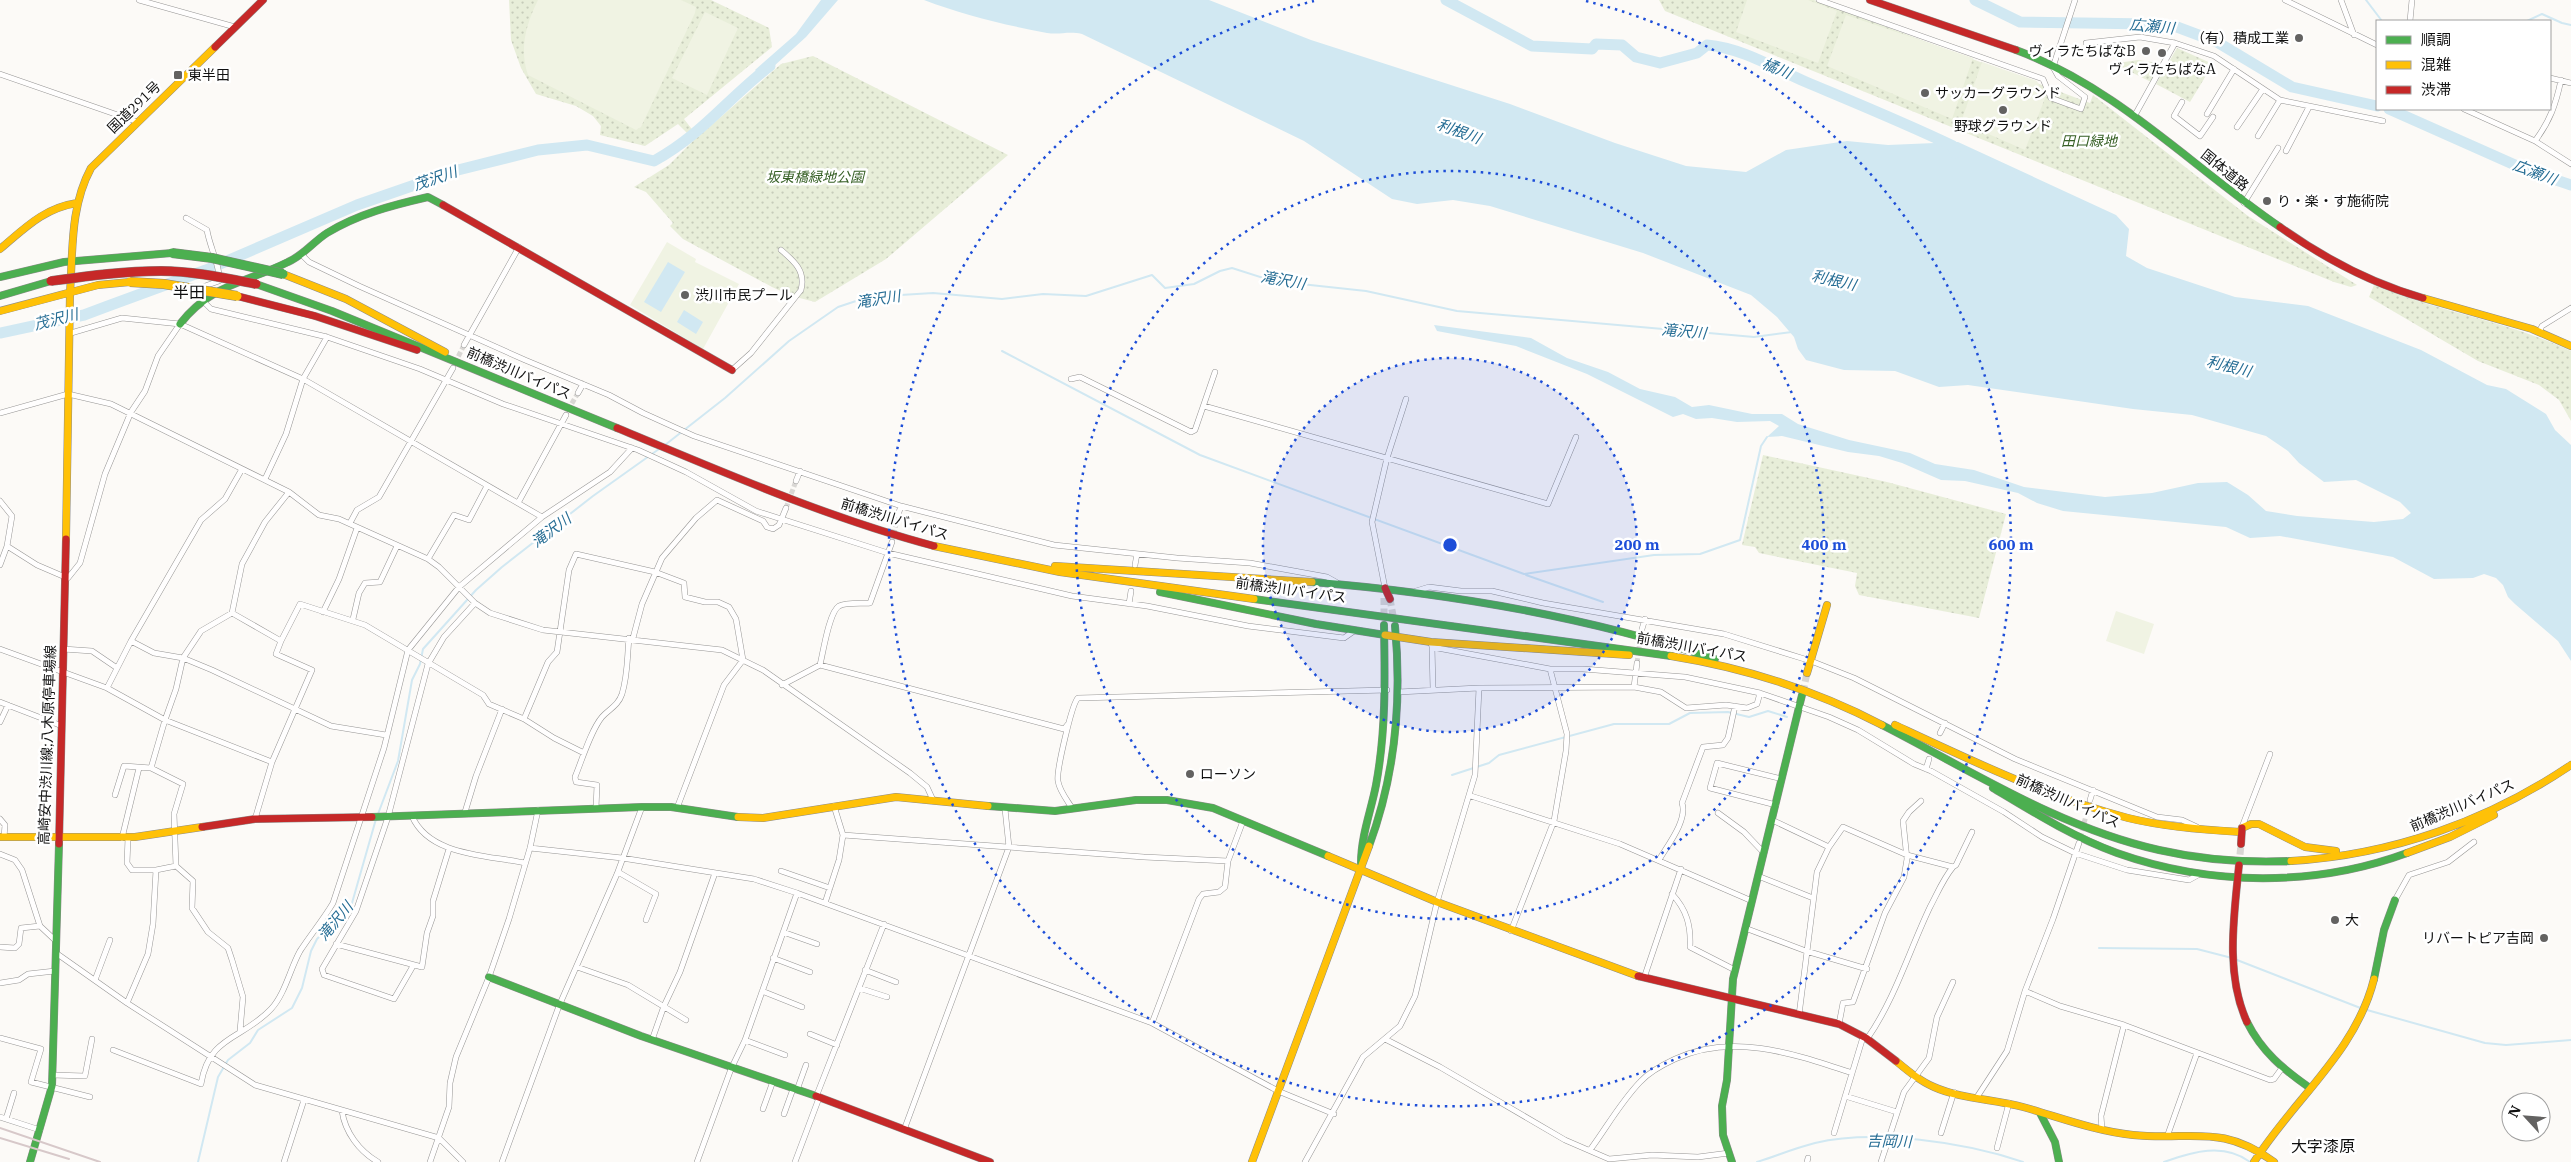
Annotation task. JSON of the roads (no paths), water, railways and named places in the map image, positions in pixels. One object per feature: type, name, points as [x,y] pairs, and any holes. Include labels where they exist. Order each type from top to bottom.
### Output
[{"type":"main road","name":"国体道路","points":[[1870,0],[2019,51],[2082,80],[2135,115],[2244,203],[2317,253],[2356,274],[2395,290],[2539,332],[2571,346]]},
{"type":"main road","name":"国道291号","points":[[71,309],[70,293],[76,203],[80,188],[91,168],[261,1]]},
{"type":"main road","points":[[180,324],[204,301],[226,285],[302,255],[321,237],[334,229],[372,212],[428,197],[519,247],[732,370]]},
{"type":"main road","points":[[0,249],[44,211],[60,204],[76,203]]},
{"type":"main road","points":[[0,277],[30,267],[73,258],[172,253],[212,258],[283,274],[312,283],[352,301],[479,371]]},
{"type":"main road","name":"前橋渋川バイパス","points":[[0,296],[51,282],[101,274],[150,271],[216,276],[256,284],[298,297],[759,487],[898,536],[1005,562],[1060,572],[1672,656],[1761,674],[1828,698],[2057,814],[2105,834],[2157,850],[2234,860],[2291,861],[2329,858],[2402,844],[2452,831],[2539,787],[2571,765]]},
{"type":"main road","points":[[0,311],[98,285],[130,282],[164,284],[237,296],[315,316],[409,349],[432,352]]},
{"type":"main road","name":"高崎安中渋川線;八木原停車場線","points":[[30,1162],[52,1087],[53,1075],[71,309]]},
{"type":"main road","points":[[1005,562],[1385,588],[1413,592],[1505,606],[1597,626],[1674,645],[1761,674]]},
{"type":"main road","points":[[1060,572],[1082,580],[1175,594],[1355,630],[1396,636],[1432,645],[1590,654],[1672,656]]},
{"type":"main road","points":[[1385,588],[1387,599]]},
{"type":"main road","points":[[1807,673],[1827,605]]},
{"type":"main road","points":[[1361,869],[1361,844],[1377,777],[1387,690],[1384,625]]},
{"type":"main road","points":[[1252,1162],[1370,848],[1387,788],[1398,692],[1395,626]]},
{"type":"main road","points":[[1731,1158],[1723,1135],[1722,1106],[1727,1080],[1731,999],[1735,970],[1802,695]]},
{"type":"main road","points":[[1828,698],[1889,722],[1992,768],[2094,807],[2130,818],[2200,830],[2242,830],[2251,824],[2259,824],[2294,845],[2315,851],[2343,850],[2381,844],[2402,844]]},
{"type":"main road","points":[[1886,726],[2035,813],[2085,839],[2154,865],[2199,875],[2238,880],[2289,879],[2352,869],[2386,861],[2452,831]]},
{"type":"main road","points":[[2,837],[125,838],[174,833],[255,819],[388,817],[465,812],[596,808],[677,808],[732,817],[763,818],[896,797],[1005,809],[1055,811],[1136,800],[1167,800],[1213,808],[1437,902],[1511,931],[1644,978],[1839,1024],[1865,1038],[1916,1076],[1933,1086],[2127,1135],[2215,1134],[2244,1142],[2258,1157],[2274,1162]]},
{"type":"main road","points":[[2241,844],[2242,830]]},
{"type":"main road","points":[[2239,865],[2233,950],[2235,989],[2243,1016],[2256,1041],[2282,1068],[2310,1088]]},
{"type":"main road","points":[[2258,1157],[2358,1025],[2373,989],[2388,916],[2395,900]]},
{"type":"main road","points":[[490,977],[559,1006],[731,1070],[772,1084],[795,1089],[990,1162]]},
{"type":"main road","points":[[2040,1113],[2055,1142],[2059,1162]]},
{"type":"street","points":[[138,0],[235,27]]},
{"type":"street","points":[[1819,0],[2043,80],[2050,98],[2081,109],[2085,97],[2058,76],[2053,66],[2071,7],[2075,0]]},
{"type":"street","points":[[2285,0],[2354,36],[2376,45]]},
{"type":"street","points":[[2341,0],[2354,36]]},
{"type":"street","points":[[2410,20],[2412,0]]},
{"type":"street","points":[[2086,43],[2140,38],[2175,43],[2214,56],[2280,100],[2384,121]]},
{"type":"street","points":[[2135,115],[2175,43]]},
{"type":"street","points":[[2207,114],[2234,69]]},
{"type":"street","points":[[0,74],[138,122]]},
{"type":"street","points":[[2551,78],[2571,83]]},
{"type":"street","points":[[2535,141],[2547,125],[2554,111],[2561,80]]},
{"type":"street","points":[[2237,127],[2264,89]]},
{"type":"street","points":[[2258,136],[2280,100]]},
{"type":"street","points":[[2182,102],[2174,116],[2200,136],[2213,117]]},
{"type":"street","points":[[2286,151],[2309,107]]},
{"type":"street","points":[[2466,110],[2535,141],[2571,164]]},
{"type":"street","points":[[2244,203],[2278,148]]},
{"type":"street","points":[[186,218],[207,230],[219,273],[219,281],[203,288],[201,293],[204,301],[211,309],[327,337],[420,369],[561,425],[638,450],[756,511],[888,553],[1072,596],[1344,638],[1355,630]]},
{"type":"street","points":[[464,346],[519,247]]},
{"type":"street","points":[[732,370],[751,353],[801,290],[803,282],[799,267],[781,250]]},
{"type":"street","points":[[302,255],[309,262],[342,278],[610,395],[670,426],[694,436],[901,506],[1054,545],[1250,563],[1327,577],[1341,585]]},
{"type":"street","points":[[2539,332],[2542,326],[2571,308]]},
{"type":"street","points":[[71,329],[122,318],[180,324],[303,379],[542,517]]},
{"type":"street","points":[[7,546],[37,565],[68,578],[73,573],[80,563],[105,474],[131,412],[145,391],[158,356],[180,324]]},
{"type":"street","points":[[265,479],[286,434],[303,379],[327,337]]},
{"type":"street","points":[[350,523],[357,510],[378,497],[453,368]]},
{"type":"street","points":[[1071,379],[1080,377],[1191,432],[1195,430],[1215,372]]},
{"type":"street","points":[[578,393],[583,384]]},
{"type":"street","points":[[0,413],[68,394],[111,404],[131,412],[265,479],[289,492],[319,515],[350,523],[357,528],[428,559],[474,602],[490,613],[543,630],[631,638],[722,650],[763,670],[910,772],[927,787],[932,800]]},
{"type":"street","points":[[1385,588],[1372,522],[1387,458],[1406,399]]},
{"type":"street","points":[[1204,406],[1548,504],[1576,437]]},
{"type":"street","points":[[518,504],[566,415]]},
{"type":"street","points":[[113,1050],[201,1084],[209,1056],[220,1044],[271,1008],[300,951],[322,923],[332,903],[362,816],[408,650],[460,589],[542,517],[610,472],[632,448]]},
{"type":"street","points":[[107,688],[131,640],[202,520],[225,499],[242,468]]},
{"type":"street","points":[[796,481],[800,471]]},
{"type":"street","points":[[428,559],[454,516],[469,520],[486,486]]},
{"type":"street","points":[[151,768],[164,720],[176,689],[182,658],[201,631],[232,612],[242,564],[265,522],[289,492]]},
{"type":"street","points":[[596,808],[597,785],[576,782],[575,777],[601,718],[616,706],[621,696],[629,666],[627,655],[631,638],[642,604],[662,558],[696,518],[717,500],[763,521],[770,529],[779,526],[786,508]]},
{"type":"street","points":[[0,501],[12,516],[7,546],[0,565]]},
{"type":"street","points":[[898,516],[901,506]]},
{"type":"street","points":[[323,612],[339,579],[357,528]]},
{"type":"street","points":[[820,665],[828,631],[836,609],[841,605],[870,604],[892,542]]},
{"type":"street","points":[[353,619],[359,593],[365,584],[380,582],[397,546]]},
{"type":"street","points":[[524,719],[548,662],[557,652],[569,570],[576,554],[655,572],[684,583],[685,597],[705,602],[718,602],[729,607],[736,619],[743,660],[724,685],[677,808]]},
{"type":"street","points":[[1135,565],[1137,554]]},
{"type":"street","points":[[1413,592],[1429,586],[1461,591],[1492,591],[1543,603],[1724,634],[1811,661],[1892,695],[2016,759],[2157,817],[2182,820],[2200,830]]},
{"type":"street","points":[[1129,604],[1131,591]]},
{"type":"street","points":[[413,966],[394,999],[324,975],[322,968],[356,911],[388,817],[427,663],[444,637],[474,602]]},
{"type":"street","points":[[255,819],[272,762],[312,670],[276,654],[300,604],[353,619],[483,695],[489,704],[524,719],[554,738],[584,753]]},
{"type":"street","points":[[232,612],[281,641]]},
{"type":"street","points":[[1642,629],[1645,619]]},
{"type":"street","points":[[131,640],[154,653],[182,658],[331,726],[386,735]]},
{"type":"street","points":[[1433,689],[1432,645],[1550,669],[1685,677],[1760,693],[1858,730],[1914,764],[2004,812],[2042,837],[2075,853],[2126,870],[2189,880],[2199,875]]},
{"type":"street","points":[[0,649],[107,688],[164,720],[272,762]]},
{"type":"street","points":[[64,649],[92,651],[117,668]]},
{"type":"street","points":[[1634,687],[1637,663]]},
{"type":"street","points":[[782,684],[820,665],[1064,729],[1069,722]]},
{"type":"street","points":[[1511,931],[1554,821],[1566,751],[1567,734],[1553,688],[1550,669]]},
{"type":"street","points":[[1398,692],[1479,688],[1634,687],[1661,692],[1686,708],[1747,708],[1757,704],[1760,693]]},
{"type":"street","points":[[1305,1162],[1334,1114],[1363,1057],[1400,1026],[1415,996],[1437,902],[1471,796],[1477,761],[1479,688]]},
{"type":"street","points":[[1072,808],[1057,779],[1069,722],[1075,701],[1078,698],[1387,690]]},
{"type":"street","points":[[0,702],[62,726]]},
{"type":"street","points":[[0,722],[8,705]]},
{"type":"street","points":[[1659,860],[1679,825],[1684,809],[1682,803],[1703,747],[1723,745],[1728,738],[1734,708]]},
{"type":"street","points":[[465,812],[476,776],[502,709]]},
{"type":"street","points":[[1940,733],[1945,723]]},
{"type":"street","points":[[2242,830],[2270,754]]},
{"type":"street","points":[[1926,769],[1929,759]]},
{"type":"street","points":[[1776,805],[1710,788],[1717,763],[1782,779]]},
{"type":"street","points":[[115,795],[124,766],[151,768],[183,784],[174,814],[176,866],[193,881],[192,908],[208,932],[228,948],[243,997],[240,1031]]},
{"type":"street","points":[[139,768],[125,838],[126,863],[132,870],[156,870],[176,866]]},
{"type":"street","points":[[2090,800],[2093,790]]},
{"type":"street","points":[[1471,796],[1554,821],[1659,860],[1752,901]]},
{"type":"street","points":[[1839,1024],[1843,1003],[1853,1002],[1886,913],[1904,877],[1907,855],[1903,822],[1909,812],[1921,801]]},
{"type":"street","points":[[825,903],[839,860],[843,835],[834,806]]},
{"type":"street","points":[[502,1162],[559,1006],[618,872],[642,807]]},
{"type":"street","points":[[904,1130],[1008,847],[1005,809]]},
{"type":"street","points":[[430,1162],[449,1107],[450,1082],[456,1057],[490,977],[530,848],[538,810]]},
{"type":"street","points":[[1718,813],[1744,832],[1764,853]]},
{"type":"street","points":[[412,816],[417,829],[449,849],[525,863]]},
{"type":"street","points":[[0,819],[5,825],[2,837]]},
{"type":"street","points":[[1772,820],[1829,847]]},
{"type":"street","points":[[1152,1023],[1200,899],[1203,894],[1222,890],[1226,882],[1228,861],[1242,821]]},
{"type":"street","points":[[1799,1015],[1817,872],[1829,847],[1843,827],[1907,855],[1952,867]]},
{"type":"street","points":[[1834,1133],[1852,1073],[1865,1038],[1882,1016],[1946,874],[1956,865],[1972,832]]},
{"type":"street","points":[[843,835],[1228,861]]},
{"type":"street","points":[[2395,900],[2409,875],[2448,862],[2474,842]]},
{"type":"street","points":[[1977,1097],[2007,1051],[2025,991],[2053,920],[2079,843]]},
{"type":"street","points":[[530,848],[622,858],[754,879],[797,893],[1152,1023],[1278,1091],[1334,1114]]},
{"type":"street","points":[[336,944],[413,966],[422,966],[427,933],[433,916],[433,901],[449,849]]},
{"type":"street","points":[[0,854],[16,860],[22,870],[40,926],[56,941]]},
{"type":"street","points":[[1644,978],[1681,869]]},
{"type":"street","points":[[127,1002],[148,954],[153,924],[156,870]]},
{"type":"street","points":[[781,871],[830,888]]},
{"type":"street","points":[[618,872],[656,894],[646,920]]},
{"type":"street","points":[[652,1040],[664,1006],[680,972],[715,873]]},
{"type":"street","points":[[1758,876],[1813,898]]},
{"type":"street","points":[[697,1162],[731,1070],[745,1040],[797,893]]},
{"type":"street","points":[[1672,894],[1682,905],[1691,928],[1690,947],[1735,970]]},
{"type":"street","points":[[796,1162],[837,1045],[884,924]]},
{"type":"street","points":[[0,947],[15,948],[19,944],[20,928],[40,926]]},
{"type":"street","points":[[1745,928],[1806,951],[1866,969]]},
{"type":"street","points":[[783,932],[817,944]]},
{"type":"street","points":[[95,980],[110,940]]},
{"type":"street","points":[[55,953],[255,1085],[439,1138],[463,1162]]},
{"type":"street","points":[[773,958],[810,972]]},
{"type":"street","points":[[577,967],[628,985],[686,1020]]},
{"type":"street","points":[[865,970],[896,982]]},
{"type":"street","points":[[0,983],[19,980],[28,974],[55,971]]},
{"type":"street","points":[[1881,1162],[1884,1147],[1904,1092],[1929,1058],[1937,1017],[1953,982]]},
{"type":"street","points":[[859,988],[887,997]]},
{"type":"street","points":[[762,991],[802,1007]]},
{"type":"street","points":[[2025,991],[2060,1006],[2124,1025],[2270,1080],[2274,1079],[2282,1068]]},
{"type":"street","points":[[2102,1130],[2101,1116],[2124,1025]]},
{"type":"street","points":[[810,1034],[837,1045]]},
{"type":"street","points":[[0,1038],[40,1050],[31,1082],[90,1097]]},
{"type":"street","points":[[53,1075],[85,1076],[92,1039]]},
{"type":"street","points":[[1385,1039],[1440,1067],[1565,1140],[1610,1160],[1652,1155],[1731,1158]]},
{"type":"street","points":[[745,1040],[785,1055]]},
{"type":"street","points":[[1590,1150],[1621,1104],[1649,1074],[1698,1050],[1730,1045],[1795,1055],[1852,1073]]},
{"type":"street","points":[[2168,1134],[2197,1053]]},
{"type":"street","points":[[784,1114],[806,1065]]},
{"type":"street","points":[[763,1109],[772,1084]]},
{"type":"street","points":[[1941,1133],[1954,1092]]},
{"type":"street","points":[[6,1119],[14,1093]]},
{"type":"street","points":[[1845,1096],[1897,1112]]},
{"type":"street","points":[[284,1162],[304,1100]]},
{"type":"street","points":[[1997,1148],[2009,1104]]},
{"type":"street","points":[[342,1111],[344,1126],[367,1156],[378,1162]]},
{"type":"street","points":[[0,1117],[40,1131]]},
{"type":"water","points":[[821,0],[838,0],[806,37],[762,77],[755,70],[796,34]]},
{"type":"water","name":"利根川","points":[[924,0],[1209,0],[1311,40],[1510,104],[1615,143],[1686,166],[1746,172],[1786,150],[1847,141],[1888,145],[1958,142],[2116,215],[2129,229],[2126,256],[2147,268],[2235,297],[2308,306],[2421,350],[2487,385],[2506,389],[2546,414],[2555,430],[2571,445],[2571,661],[2558,641],[2508,597],[2503,585],[2496,578],[2484,574],[2473,578],[2434,579],[2393,557],[2280,536],[2250,538],[2226,527],[2063,511],[2037,503],[2018,493],[1965,481],[1941,480],[1902,463],[1879,456],[1848,452],[1782,436],[1767,437],[1779,426],[1770,421],[1737,422],[1712,418],[1696,419],[1683,414],[1673,417],[1587,374],[1516,346],[1437,331],[1434,325],[1531,338],[1567,358],[1608,372],[1640,389],[1675,397],[1692,407],[1709,405],[1752,414],[1782,414],[1798,424],[1849,440],[1910,453],[1935,464],[1974,470],[2024,487],[2105,497],[2152,493],[2198,483],[2227,482],[2248,495],[2266,511],[2297,516],[2374,522],[2403,519],[2411,513],[2400,502],[2356,480],[2324,482],[2299,463],[2288,451],[2266,436],[2192,415],[2133,409],[1968,385],[1939,387],[1895,371],[1844,370],[1806,360],[1798,349],[1794,337],[1777,317],[1751,295],[1643,253],[1490,206],[1453,200],[1417,204],[1392,199],[1304,141],[1082,34],[1056,34],[1016,27],[969,15]]},
{"type":"water","points":[[668,262],[685,272],[661,312],[644,302]]},
{"type":"water","points":[[684,310],[703,322],[696,334],[677,322]]},
{"type":"waterway","name":"橘川","points":[[1446,0],[1532,46],[1592,49],[1596,44],[1622,45],[1636,57],[1660,63],[1697,53],[1707,45],[1733,50],[1758,59],[1953,146],[1955,153]]},
{"type":"waterway","name":"広瀬川","points":[[1975,0],[2020,22],[2151,24],[2177,27],[2217,42],[2292,87],[2376,106]]},
{"type":"waterway","points":[[2366,0],[2381,20]]},
{"type":"waterway","points":[[2529,20],[2542,14],[2571,25]]},
{"type":"waterway","name":"茂沢川","points":[[0,333],[84,315],[206,270],[357,205],[458,170],[538,150],[587,145],[654,161],[701,128],[770,66]]},
{"type":"waterway","name":"広瀬川","points":[[2391,110],[2524,169],[2571,185]]},
{"type":"waterway","name":"滝沢川","points":[[665,445],[725,398],[789,341],[838,307],[868,297],[933,293],[1002,299],[1043,294],[1086,296],[1152,275],[1165,288],[1194,284],[1220,271],[1232,268],[1273,281],[1366,291],[1457,311],[1754,337],[1792,332]]},
{"type":"waterway","points":[[1002,351],[1200,455],[1524,574],[1654,555],[1700,554],[1740,540],[1761,446],[1767,437]]},
{"type":"waterway","name":"滝沢川","points":[[378,814],[398,761],[412,680],[420,664],[423,649],[476,590],[502,567],[593,496],[659,449]]},
{"type":"waterway","points":[[1526,575],[1603,602]]},
{"type":"waterway","points":[[1452,775],[1489,763],[1499,755],[1614,724],[1669,724],[1690,713],[1728,712],[1749,717],[1768,711],[1787,717]]},
{"type":"waterway","name":"滝沢川","points":[[198,1162],[218,1077],[228,1060],[250,1043],[258,1030],[292,1008],[302,988],[311,951],[317,939],[352,903],[376,819]]},
{"type":"waterway","points":[[2099,948],[2197,949],[2232,958]]},
{"type":"waterway","points":[[2237,960],[2363,1009]]},
{"type":"waterway","points":[[2367,1010],[2485,1043],[2506,1045],[2571,1040]]},
{"type":"waterway","name":"吉岡川","points":[[1757,1162],[1815,1143],[1865,1137],[1920,1140],[1948,1144],[2023,1162]]},
{"type":"waterway","name":"吉岡川","points":[[2164,1162],[2197,1152],[2208,1151],[2230,1152],[2250,1162]]},
{"type":"tunnel","points":[[455,363],[464,345]]},
{"type":"tunnel","points":[[568,410],[578,393]]},
{"type":"tunnel","points":[[786,508],[796,481]]},
{"type":"tunnel","points":[[892,542],[898,515]]},
{"type":"tunnel","points":[[1384,598],[1384,620]]},
{"type":"tunnel","points":[[1390,599],[1394,621]]},
{"type":"tunnel","points":[[1637,663],[1641,634]]},
{"type":"tunnel","points":[[1803,692],[1807,673]]},
{"type":"tunnel","points":[[2080,838],[2089,805]]},
{"type":"tunnel","points":[[2239,865],[2241,844]]},
{"type":"railway","points":[[0,1128],[100,1162]]},
{"type":"railway","points":[[0,1138],[69,1159]]},
{"type":"place","name":"（有）積成工業","points":[[2299,38]]},
{"type":"place","name":"ヴィラたちばなB","points":[[2146,51]]},
{"type":"place","name":"ヴィラたちばなA","points":[[2162,53]]},
{"type":"place","name":"東半田","points":[[178,75]]},
{"type":"place","name":"サッカーグラウンド","points":[[1925,93]]},
{"type":"place","name":"野球グラウンド","points":[[2003,110]]},
{"type":"place","name":"り・楽・す施術院","points":[[2267,201]]},
{"type":"place","name":"渋川市民プール","points":[[685,295]]},
{"type":"place","name":"ローソン","points":[[1190,774]]},
{"type":"place","name":"大","points":[[2335,920]]},
{"type":"place","name":"リバートピア吉岡","points":[[2544,938]]},
{"type":"district","name":"半田","points":[[189,292]]},
{"type":"district","name":"大字漆原","points":[[2323,1146]]},
{"type":"park label","name":"田口緑地","points":[[2089,141]]},
{"type":"park label","name":"坂東橋緑地公園","points":[[815,177]]}]
